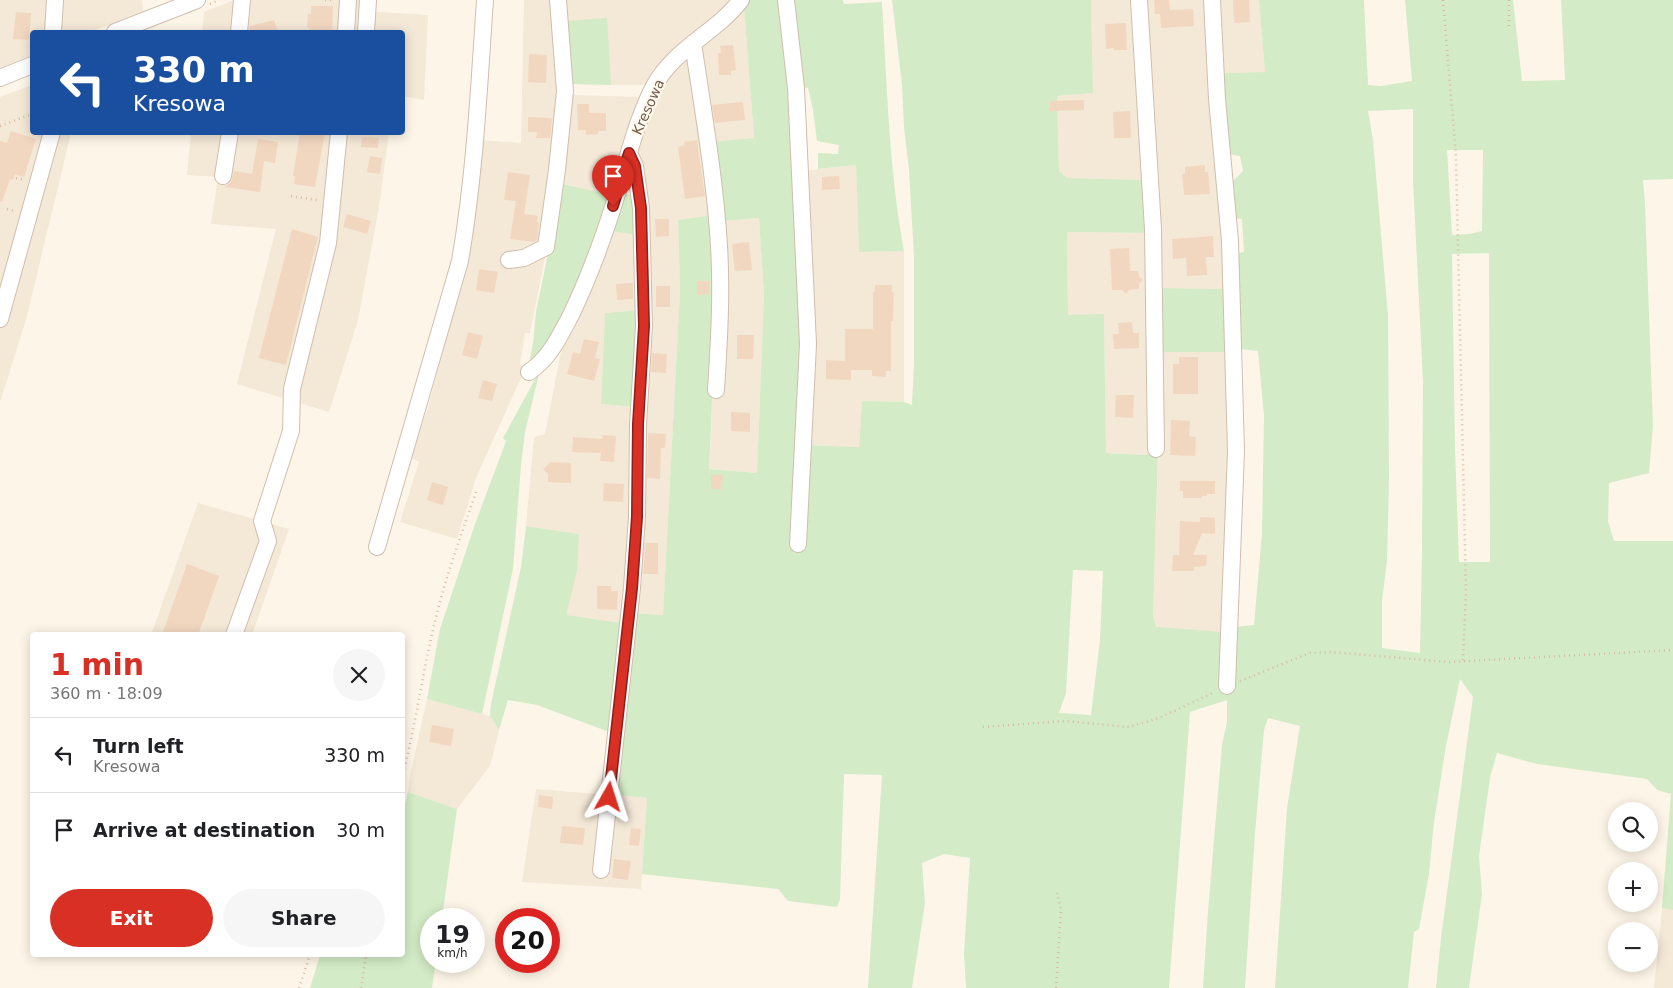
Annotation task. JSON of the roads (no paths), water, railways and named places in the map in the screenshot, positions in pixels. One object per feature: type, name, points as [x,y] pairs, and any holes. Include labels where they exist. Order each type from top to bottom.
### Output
[{"type":"street","points":[[53,30],[55,0]]},
{"type":"street","points":[[120,30],[197,0]]},
{"type":"street","points":[[239,30],[242,0]]},
{"type":"street","points":[[346,30],[348,0]]},
{"type":"street","points":[[366,30],[368,0]]},
{"type":"street","points":[[377,547],[460,261],[468,218],[477,122],[485,0]]},
{"type":"street","points":[[509,260],[524,258],[546,248],[566,91],[558,0]]},
{"type":"street","name":"Kresowa","points":[[529,372],[539,365],[550,352],[585,286],[611,214],[639,120],[654,86],[671,63],[723,19],[741,0]]},
{"type":"street","points":[[786,0],[796,88],[808,344],[798,544]]},
{"type":"street","points":[[1139,0],[1153,229],[1156,449]]},
{"type":"street","points":[[1212,0],[1217,100],[1230,241],[1236,450],[1227,686]]},
{"type":"street","points":[[693,43],[714,182],[719,248],[720,320],[716,390]]},
{"type":"street","points":[[0,78],[30,66]]},
{"type":"street","points":[[0,319],[51,135]]},
{"type":"street","points":[[223,176],[230,135]]},
{"type":"street","points":[[235,632],[268,541],[262,521],[291,431],[292,389],[328,243],[340,135]]},
{"type":"street","points":[[601,870],[632,588],[637,517],[638,424],[644,326],[641,208],[635,166],[629,153]]}]
